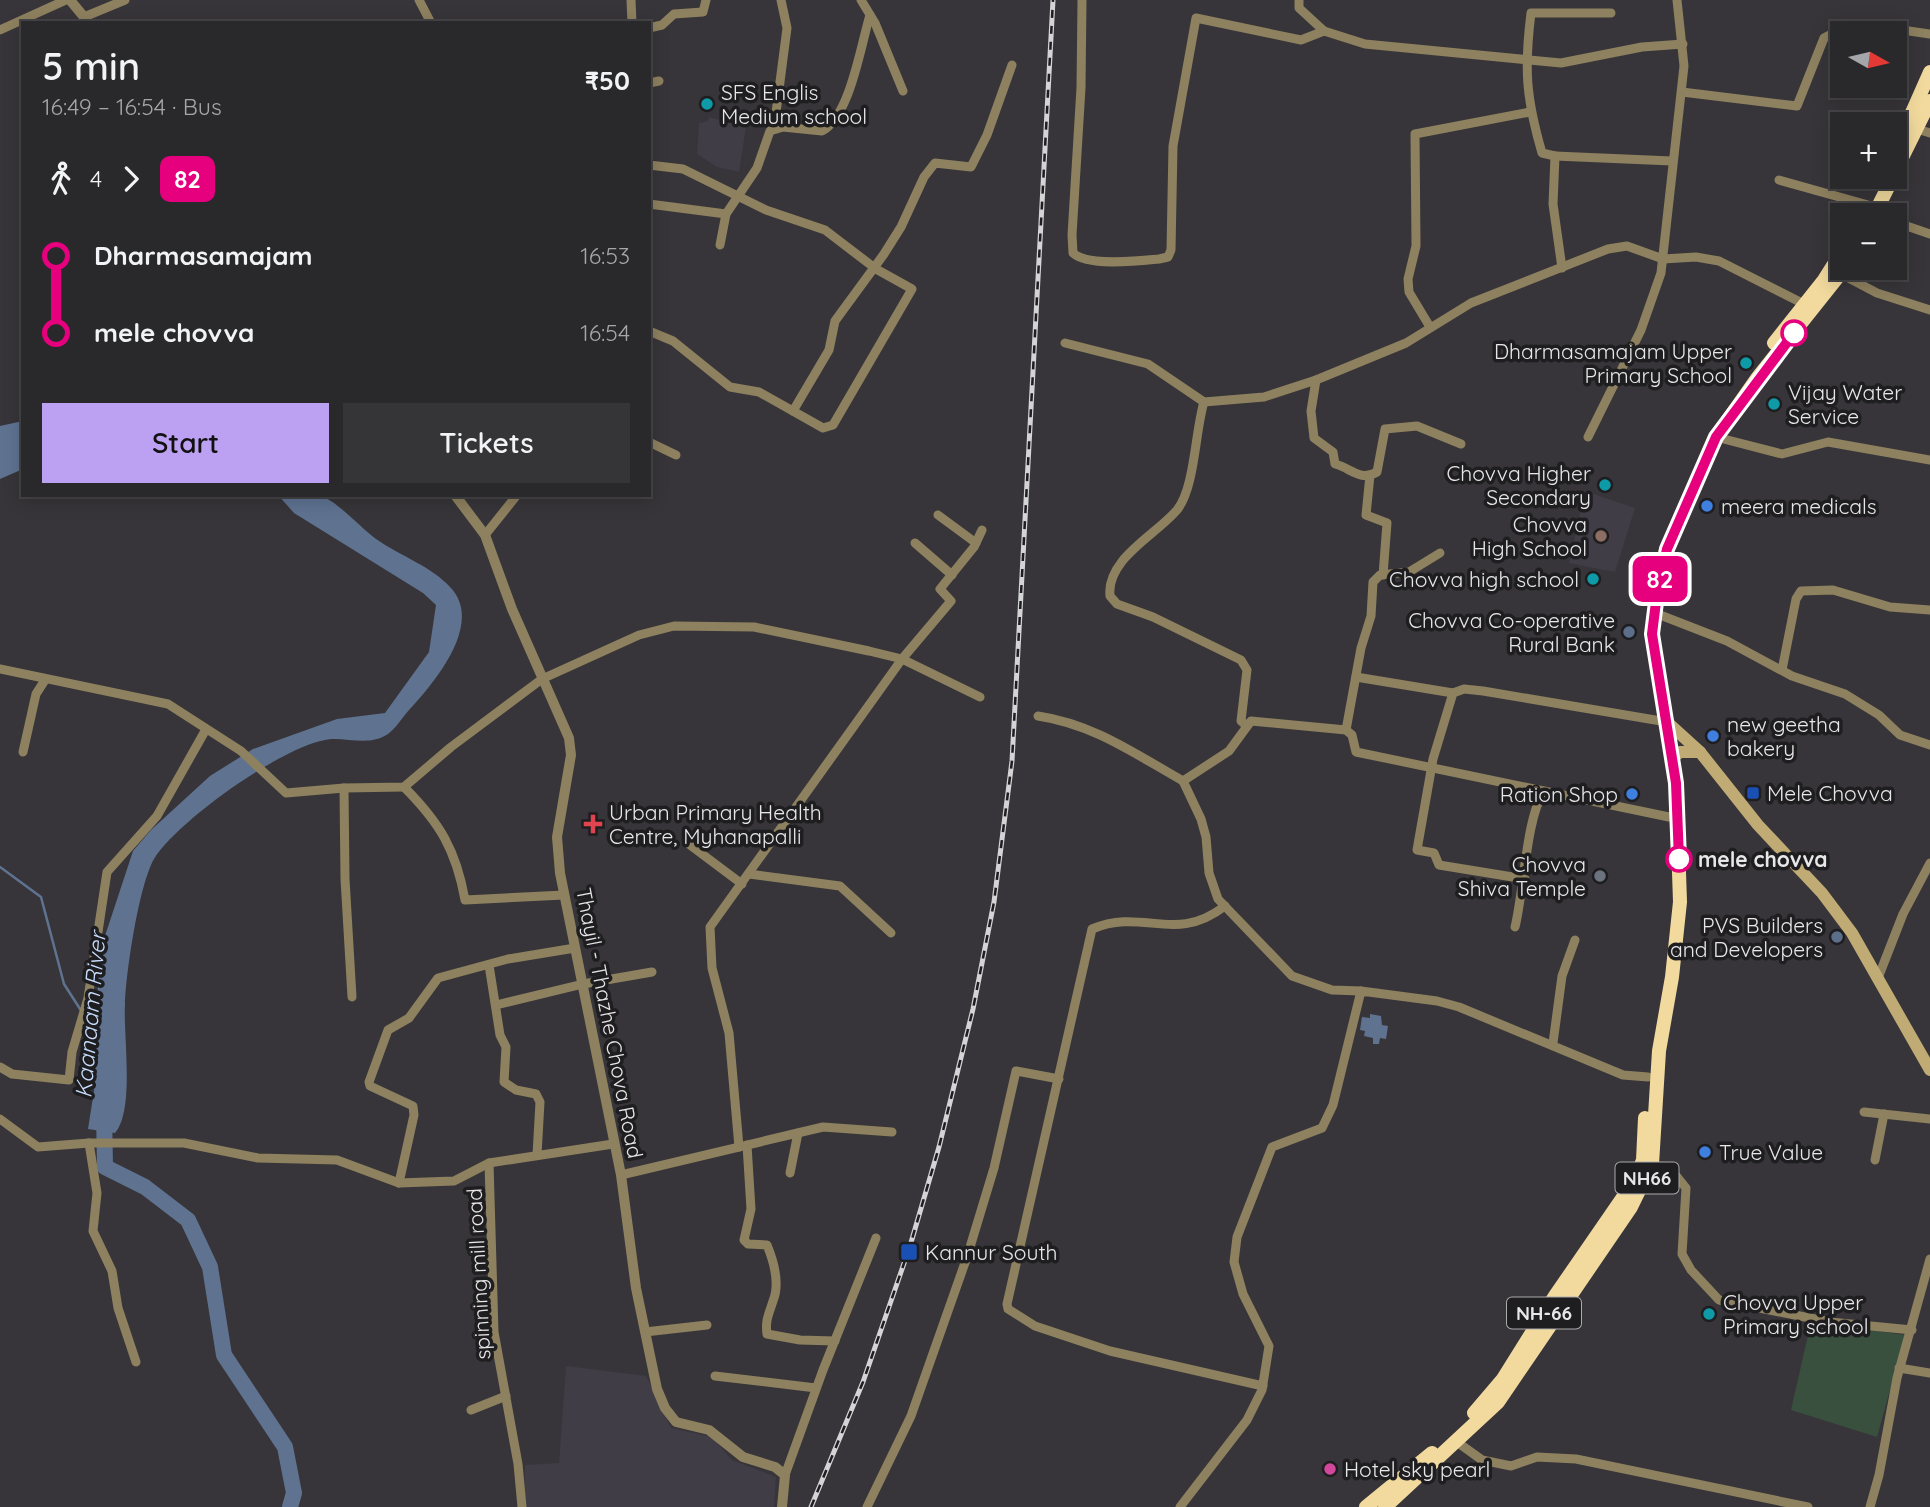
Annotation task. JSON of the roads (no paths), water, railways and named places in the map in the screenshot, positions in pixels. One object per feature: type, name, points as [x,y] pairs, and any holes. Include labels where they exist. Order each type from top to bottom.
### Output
[{"type":"highway","points":[[1907,125],[1930,72]]},
{"type":"highway","points":[[1907,156],[1924,131],[1930,101]]},
{"type":"highway","name":"NH66","points":[[1667,549],[1716,437],[1809,307],[1830,272]]},
{"type":"highway","name":"NH66","points":[[1385,1507],[1498,1402],[1631,1207],[1652,1164],[1652,1077],[1679,915],[1671,759],[1652,634],[1669,527],[1710,430],[1809,307],[1834,280]]},
{"type":"highway","name":"NH-66","points":[[1366,1507],[1437,1449],[1487,1400],[1635,1180],[1644,1149],[1652,1077]]},
{"type":"main road","points":[[1667,722],[1700,752],[1758,825],[1822,892],[1852,933],[1930,1070]]},
{"type":"main road","points":[[1671,759],[1680,752],[1700,752]]},
{"type":"street","points":[[0,30],[68,0],[86,20],[125,0]]},
{"type":"street","points":[[419,0],[430,21]]},
{"type":"street","points":[[631,0],[632,21]]},
{"type":"street","points":[[651,28],[662,25],[674,14],[703,12],[706,0]]},
{"type":"street","points":[[720,245],[726,214],[757,168],[774,128],[787,28],[781,0]]},
{"type":"street","points":[[861,0],[903,92]]},
{"type":"street","points":[[1083,0],[1081,88],[1072,235],[1073,253],[1080,260],[1168,257],[1171,250],[1172,146],[1196,18],[1301,40],[1324,31]]},
{"type":"street","points":[[1299,0],[1299,8],[1324,31],[1365,44],[1561,64],[1642,47],[1683,44]]},
{"type":"street","points":[[1588,437],[1641,330],[1663,259],[1672,161],[1682,92],[1683,44],[1677,0]]},
{"type":"street","points":[[1611,13],[1531,13],[1525,61],[1530,112],[1542,153],[1555,156],[1672,161]]},
{"type":"street","points":[[774,128],[822,131],[830,127],[837,118],[855,71],[870,15]]},
{"type":"street","points":[[1682,92],[1797,106],[1824,38],[1849,25],[1861,24],[1930,34]]},
{"type":"street","points":[[793,411],[829,350],[835,321],[901,227],[924,177],[935,163],[971,167],[980,152],[1012,65]]},
{"type":"street","points":[[1430,327],[1409,292],[1408,279],[1416,246],[1415,134],[1530,112]]},
{"type":"street","points":[[1555,156],[1553,204],[1562,268]]},
{"type":"street","points":[[651,165],[683,169],[718,183],[737,196],[825,230],[873,267],[912,289],[832,425],[823,428],[760,392],[730,387],[673,341],[651,332]]},
{"type":"street","points":[[1779,180],[1843,203]]},
{"type":"street","points":[[651,204],[726,214]]},
{"type":"street","points":[[1907,226],[1930,234]]},
{"type":"street","points":[[1065,343],[1148,364],[1204,402],[1264,397],[1316,380],[1406,342],[1471,303],[1608,249],[1628,246],[1663,259],[1696,257],[1719,261],[1809,307]]},
{"type":"street","points":[[1857,280],[1877,293],[1930,310]]},
{"type":"street","points":[[1316,380],[1311,411],[1314,438],[1333,452],[1335,464],[1359,475],[1370,475],[1379,467],[1385,429],[1417,426],[1461,444]]},
{"type":"street","points":[[1204,402],[1184,501],[1143,539],[1118,569],[1110,582],[1110,596],[1117,604],[1153,617],[1241,660],[1247,670],[1240,713],[1241,721],[1247,726]]},
{"type":"street","points":[[1716,437],[1782,454],[1828,442],[1930,460]]},
{"type":"street","points":[[651,443],[676,456]]},
{"type":"street","points":[[1370,475],[1366,515],[1387,523],[1383,575]]},
{"type":"street","name":"Thayil - Thazhe Chova Road","points":[[456,497],[485,535],[542,679],[569,738],[571,755],[557,837],[564,895],[621,1175],[645,1332],[657,1389],[665,1408],[676,1422],[709,1430],[743,1457],[775,1467],[785,1475]]},
{"type":"street","points":[[485,535],[515,497]]},
{"type":"street","points":[[938,515],[976,543]]},
{"type":"street","points":[[835,1340],[800,1340],[767,1334],[765,1325],[776,1292],[775,1277],[767,1245],[748,1244],[744,1240],[751,1209],[729,1033],[712,968],[708,935],[710,927],[902,659],[951,601],[940,589],[976,543],[982,530]]},
{"type":"street","points":[[915,543],[952,575]]},
{"type":"street","points":[[1346,730],[1371,615],[1373,582],[1383,575],[1409,572],[1440,553]]},
{"type":"street","points":[[1782,670],[1796,599],[1801,591],[1833,590],[1889,607],[1930,610]]},
{"type":"street","points":[[1655,613],[1719,638],[1782,670],[1845,694],[1879,715],[1900,735],[1930,745]]},
{"type":"street","points":[[0,668],[45,680],[131,694],[168,704],[205,731],[242,751],[286,793],[404,787],[451,747],[542,679],[639,635],[674,626],[754,627],[902,659],[980,697]]},
{"type":"street","points":[[1356,677],[1453,693],[1464,689],[1483,691],[1667,722]]},
{"type":"street","points":[[23,752],[36,694],[45,680]]},
{"type":"street","points":[[1453,693],[1432,768],[1417,850],[1434,853],[1439,864],[1525,879]]},
{"type":"street","points":[[1038,716],[1081,725],[1142,755],[1183,780],[1206,837],[1213,890],[1292,976],[1332,990],[1437,1001],[1553,1043],[1623,1075],[1652,1077]]},
{"type":"street","points":[[1183,780],[1229,751],[1247,726],[1257,720],[1346,730],[1352,735],[1356,752],[1674,818]]},
{"type":"street","points":[[0,1067],[12,1074],[69,1080],[72,1052],[85,1007],[107,872],[157,816],[205,731]]},
{"type":"street","points":[[404,787],[445,833],[461,874],[465,900],[564,895]]},
{"type":"street","points":[[344,788],[345,879],[352,997]]},
{"type":"street","points":[[1515,927],[1538,800],[1544,791]]},
{"type":"street","points":[[690,845],[742,884]]},
{"type":"street","points":[[1878,978],[1903,914],[1929,869]]},
{"type":"street","points":[[749,874],[840,886],[891,933]]},
{"type":"street","points":[[1225,906],[1196,924],[1164,925],[1128,920],[1107,923],[1092,929],[1013,1276],[1008,1310],[1035,1326],[1110,1351],[1263,1386]]},
{"type":"street","points":[[1553,1043],[1560,987],[1575,940]]},
{"type":"street","points":[[399,1183],[414,1115],[413,1106],[370,1086],[383,1037],[388,1030],[410,1018],[438,978],[575,948]]},
{"type":"street","points":[[489,965],[500,1035],[506,1047],[504,1082],[516,1090],[536,1094],[540,1102],[537,1155]]},
{"type":"street","points":[[496,1005],[583,984],[652,972]]},
{"type":"street","points":[[1180,1507],[1259,1401],[1269,1346],[1236,1272],[1237,1237],[1272,1147],[1322,1128],[1333,1105],[1360,991]]},
{"type":"street","points":[[867,1507],[911,1416],[967,1257],[994,1168],[1016,1071],[1059,1079]]},
{"type":"street","points":[[1864,1112],[1930,1119]]},
{"type":"street","points":[[1875,1160],[1884,1114]]},
{"type":"street","points":[[0,1119],[38,1147],[89,1143],[184,1143],[258,1158],[337,1160],[399,1183],[454,1181],[489,1163],[613,1144]]},
{"type":"street","points":[[621,1175],[823,1127],[892,1132]]},
{"type":"street","points":[[790,1173],[798,1133]]},
{"type":"street","points":[[89,1143],[97,1193],[93,1231],[112,1271],[118,1308],[136,1362]]},
{"type":"street","name":"spinning mill road","points":[[489,1163],[494,1332],[522,1507]]},
{"type":"street","points":[[1652,1164],[1681,1178],[1686,1188],[1682,1254],[1691,1269],[1719,1300],[1830,1322],[1912,1330]]},
{"type":"street","points":[[782,1507],[785,1475],[816,1388],[876,1238]]},
{"type":"street","points":[[1870,1507],[1899,1368],[1912,1330],[1930,1259]]},
{"type":"street","points":[[645,1332],[708,1325]]},
{"type":"street","points":[[1899,1368],[1930,1373]]},
{"type":"street","points":[[715,1376],[816,1388]]},
{"type":"street","points":[[471,1410],[506,1396]]},
{"type":"street","points":[[1457,1442],[1482,1460],[1511,1466],[1537,1457],[1576,1459],[1808,1507]]},
{"type":"water","points":[[21,421],[21,470],[0,479],[0,426]]},
{"type":"water","points":[[280,497],[328,499],[379,541],[434,573],[450,587],[459,602],[462,618],[459,635],[442,669],[388,734],[367,741],[331,739],[288,754],[234,786],[208,805],[166,843],[148,871],[134,929],[125,1004],[125,1108],[115,1133],[88,1129],[94,1091],[98,980],[104,939],[133,851],[151,830],[210,776],[253,749],[337,719],[385,713],[429,652],[436,605],[423,593],[294,513]]},
{"type":"water","points":[[1370,1014],[1381,1016],[1382,1025],[1388,1026],[1386,1039],[1380,1038],[1379,1044],[1373,1044],[1373,1038],[1364,1036],[1365,1031],[1360,1030],[1362,1017],[1370,1018]]},
{"type":"waterway","points":[[0,867],[41,897],[64,984],[82,1012]]},
{"type":"waterway","points":[[85,1018],[98,1039]]},
{"type":"waterway","name":"Kaanaam River","points":[[104,1112],[105,1167],[145,1187],[188,1220],[210,1267],[224,1355],[285,1447],[294,1493],[290,1507]]},
{"type":"railway","points":[[811,1507],[863,1382],[910,1246],[939,1147],[973,1009],[994,902],[1012,761],[1053,0]]},
{"type":"place","name":"SFS Englis Medium school","points":[[707,104]]},
{"type":"place","name":"Dharmasamajam Upper Primary School","points":[[1746,363]]},
{"type":"place","name":"Vijay Water Service","points":[[1774,404]]},
{"type":"place","name":"Chovva Higher Secondary","points":[[1605,485]]},
{"type":"place","name":"meera medicals","points":[[1707,506]]},
{"type":"place","name":"Chovva High School","points":[[1601,536]]},
{"type":"place","name":"Chovva high school","points":[[1593,579]]},
{"type":"place","name":"Chovva Co-operative Rural Bank","points":[[1629,632]]},
{"type":"place","name":"new geetha bakery","points":[[1713,736]]},
{"type":"place","name":"Mele Chovva","points":[[1753,793]]},
{"type":"place","name":"Ration Shop","points":[[1632,794]]},
{"type":"place","name":"Urban Primary Health Centre, Myhanapalli","points":[[593,824]]},
{"type":"place","name":"mele chovva","points":[[1679,859]]},
{"type":"place","name":"Chovva Shiva Temple","points":[[1600,876]]},
{"type":"place","name":"PVS Builders and Developers","points":[[1837,937]]},
{"type":"place","name":"True Value","points":[[1705,1152]]},
{"type":"place","name":"Kannur South","points":[[909,1252]]},
{"type":"place","name":"Chovva Upper Primary school","points":[[1709,1314]]},
{"type":"place","name":"Hotel sky pearl","points":[[1330,1469]]}]
